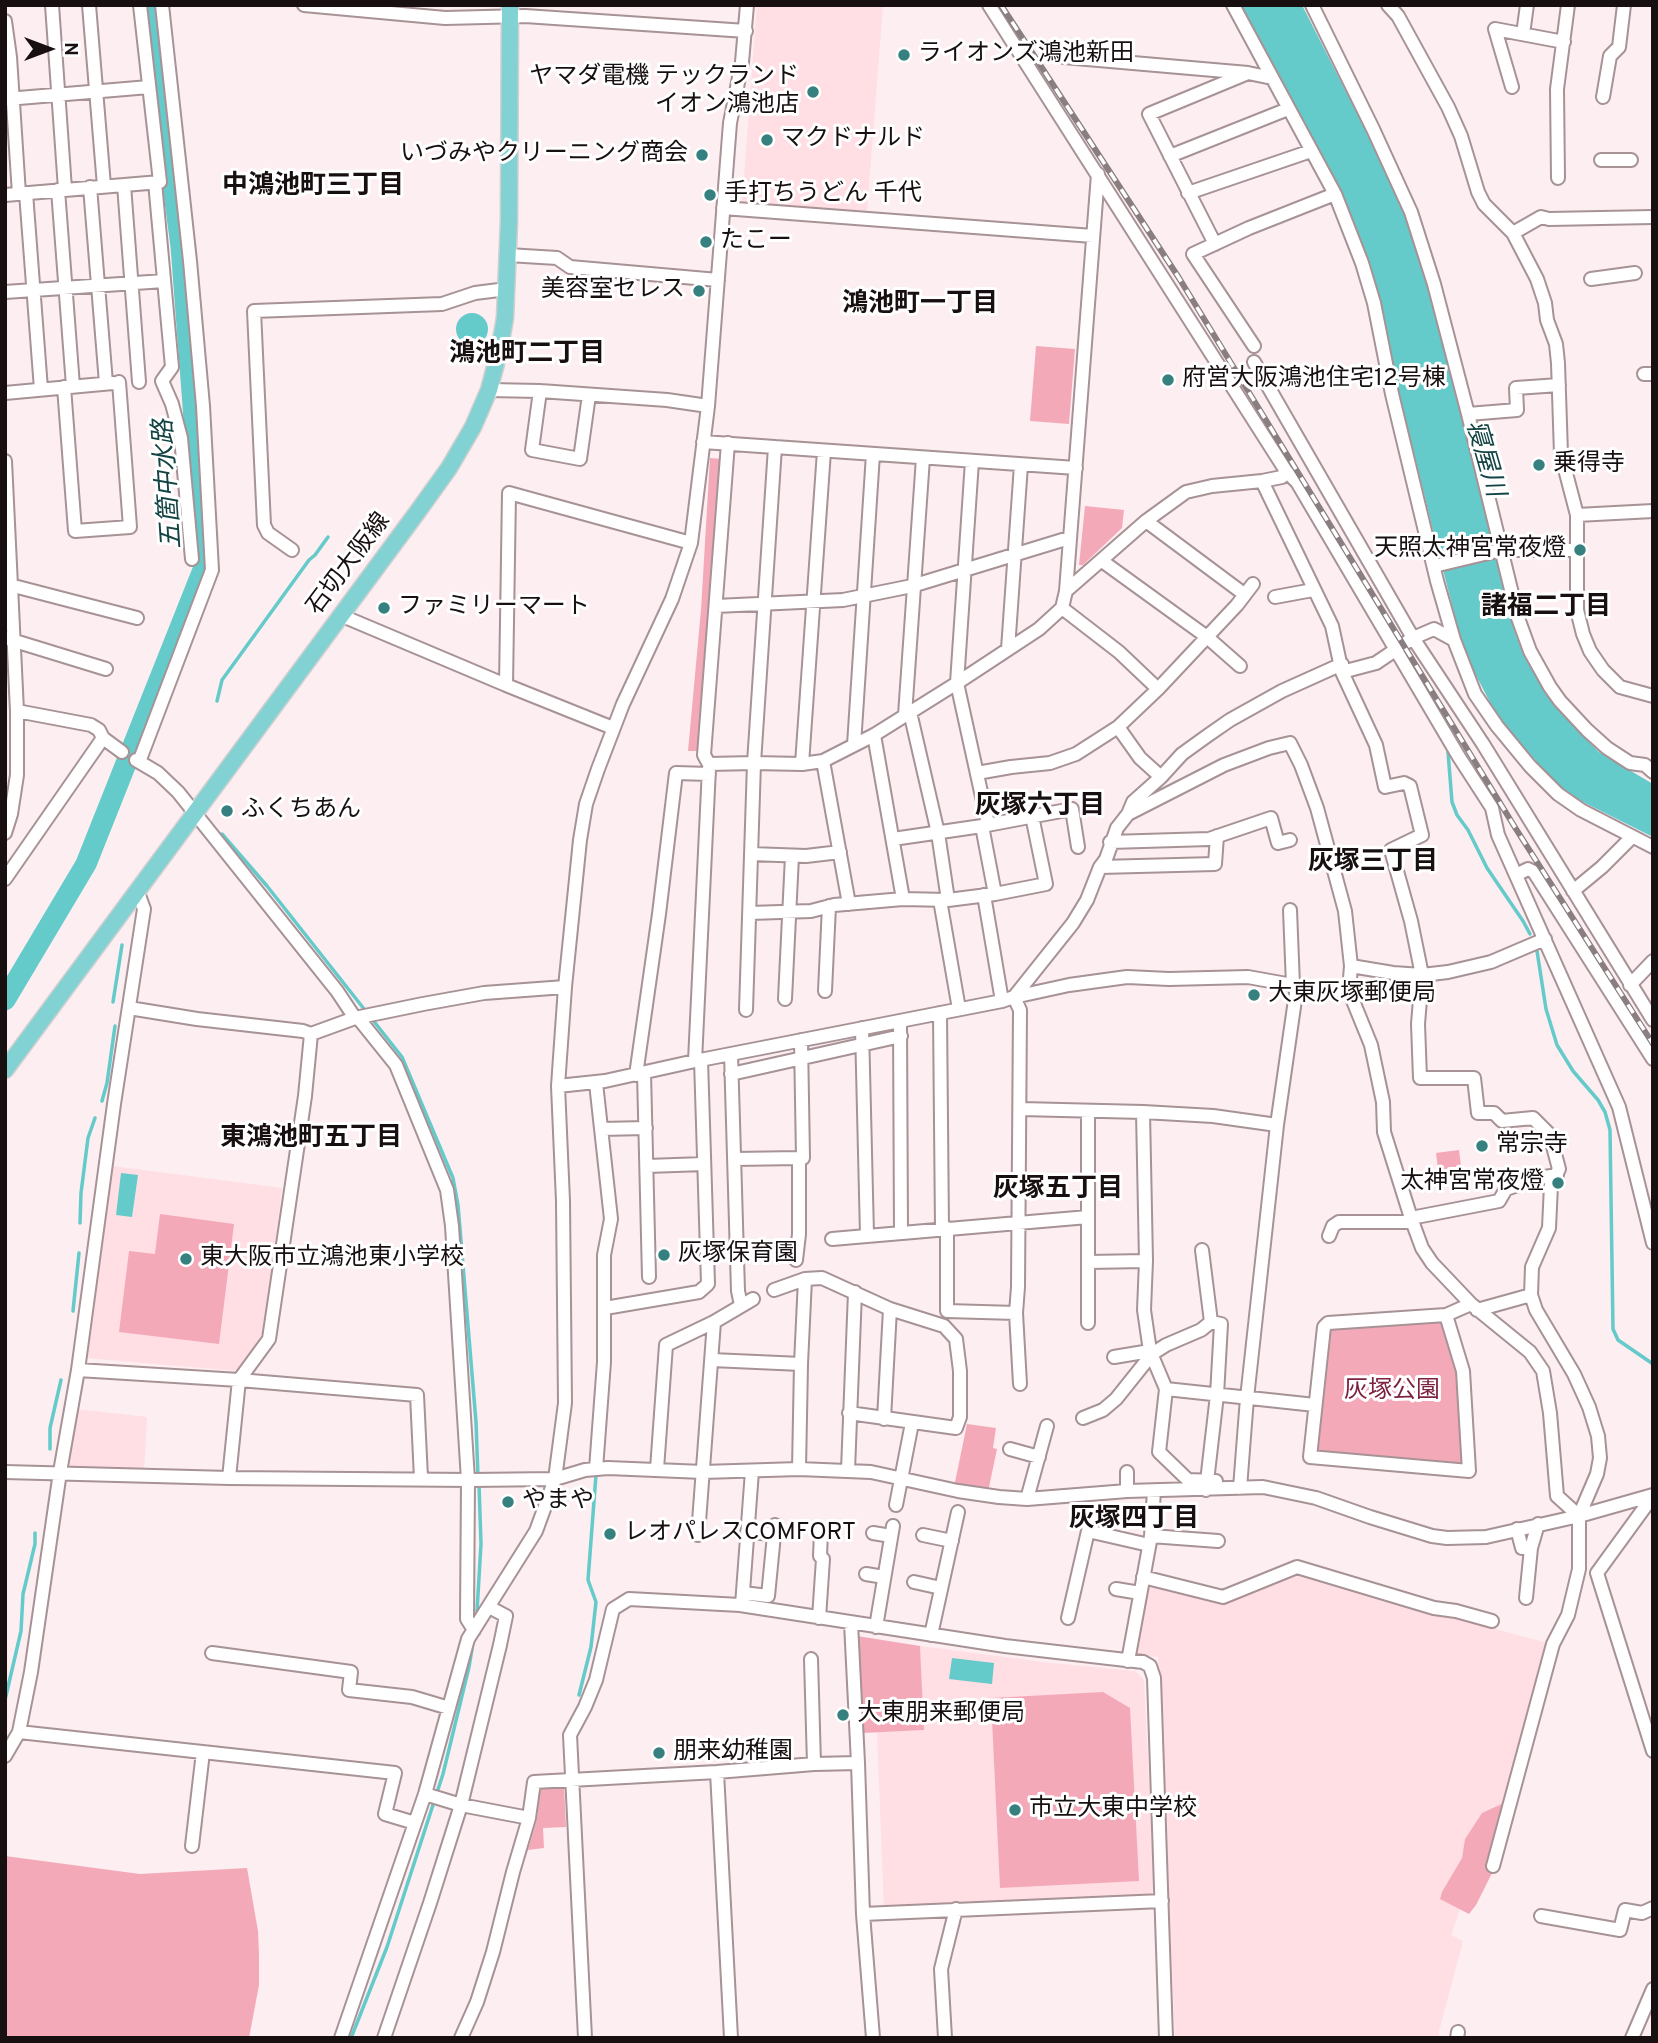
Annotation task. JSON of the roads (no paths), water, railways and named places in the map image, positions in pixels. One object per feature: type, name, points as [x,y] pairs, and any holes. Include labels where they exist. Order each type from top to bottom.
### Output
[{"type":"main road","name":"石切大阪線","points":[[5,1070],[449,468],[473,427],[489,390],[502,335],[507,289],[510,11]]},
{"type":"street","points":[[52,5],[58,94],[75,531],[130,527],[98,285],[90,187]]},
{"type":"street","points":[[89,5],[104,186]]},
{"type":"street","points":[[5,195],[160,182],[140,5]]},
{"type":"street","points":[[162,5],[190,261],[208,475],[212,570],[137,761],[158,773],[194,813],[396,1066],[447,1190],[452,1226],[470,1480],[467,1619],[474,1630]]},
{"type":"street","points":[[304,5],[445,18],[510,11],[746,31]]},
{"type":"street","points":[[341,2038],[427,1794],[468,1639],[536,1531],[555,1479],[565,1403],[563,1201],[558,1086],[580,840],[586,804],[613,728],[672,599],[691,543],[708,406],[730,124],[743,62],[747,5]]},
{"type":"street","points":[[989,5],[1286,471],[1297,482],[1338,555],[1492,808],[1498,835],[1619,1107],[1653,1243]]},
{"type":"street","points":[[1233,5],[1335,194],[1362,263],[1374,303],[1392,394],[1454,640],[1475,694],[1531,766],[1558,794],[1581,810],[1653,846]]},
{"type":"street","points":[[1312,5],[1411,212],[1434,284],[1468,414],[1499,550],[1518,618],[1538,668],[1573,716],[1607,748],[1630,763],[1645,765],[1653,772]]},
{"type":"street","points":[[1388,5],[1398,16],[1452,117],[1484,204],[1513,233],[1537,279],[1545,303],[1547,320],[1556,344],[1561,454],[1577,515],[1577,610],[1583,634],[1590,651],[1603,670],[1620,687],[1653,696]]},
{"type":"street","points":[[1523,34],[1527,5]]},
{"type":"street","points":[[1558,178],[1557,89],[1568,5]]},
{"type":"street","points":[[1603,97],[1610,56],[1619,47],[1624,5]]},
{"type":"street","points":[[5,21],[9,99],[23,193],[41,389]]},
{"type":"street","points":[[1512,87],[1495,29],[1564,42]]},
{"type":"street","points":[[1064,57],[1248,74],[1272,79]]},
{"type":"street","points":[[1215,244],[1149,114],[1248,74]]},
{"type":"street","points":[[9,99],[149,87]]},
{"type":"street","points":[[1170,156],[1287,108]]},
{"type":"street","points":[[1188,193],[1311,151]]},
{"type":"street","points":[[1601,160],[1631,160]]},
{"type":"street","points":[[649,1276],[646,1128],[640,1074],[676,773],[754,763],[802,764],[823,761],[874,735],[957,683],[1038,629],[1062,608],[1066,591],[1098,174]]},
{"type":"street","points":[[155,182],[172,367],[162,381]]},
{"type":"street","points":[[124,185],[139,382]]},
{"type":"street","points":[[1254,346],[1193,254],[1248,228],[1335,194]]},
{"type":"street","points":[[723,208],[1093,236]]},
{"type":"street","points":[[1513,233],[1541,217],[1653,217]]},
{"type":"street","points":[[508,255],[557,258],[570,267],[718,280]]},
{"type":"street","points":[[1591,279],[1635,273]]},
{"type":"street","points":[[5,292],[164,281]]},
{"type":"street","points":[[292,550],[268,533],[264,525],[254,311],[442,303],[475,292],[507,289]]},
{"type":"street","points":[[1254,362],[1413,638],[1483,744],[1653,1020]]},
{"type":"street","points":[[5,393],[162,381]]},
{"type":"street","points":[[162,381],[172,404],[181,438],[192,559]]},
{"type":"street","points":[[1468,414],[1517,410],[1516,388],[1559,385]]},
{"type":"street","points":[[489,390],[667,400],[708,406]]},
{"type":"street","points":[[540,391],[532,450],[579,458],[589,395]]},
{"type":"street","points":[[1276,452],[1298,438]]},
{"type":"street","points":[[703,442],[1076,468]]},
{"type":"street","points":[[605,1308],[699,1292],[708,1284],[698,1061],[709,769],[704,755],[728,443]]},
{"type":"street","points":[[746,1010],[754,763],[775,447]]},
{"type":"street","points":[[802,764],[824,450]]},
{"type":"street","points":[[854,745],[873,454]]},
{"type":"street","points":[[923,458],[912,586],[908,713],[938,833],[959,1009]]},
{"type":"street","points":[[5,461],[10,639],[17,711],[17,775],[5,833]]},
{"type":"street","points":[[972,461],[957,683],[977,773],[985,825],[990,895],[1008,999],[1020,1010],[1021,1109],[1016,1313],[1020,1384]]},
{"type":"street","points":[[1008,649],[1021,465]]},
{"type":"street","points":[[1066,591],[1146,521],[1186,492],[1282,477],[1286,471]]},
{"type":"street","points":[[184,475],[208,475]]},
{"type":"street","points":[[1262,481],[1332,626],[1342,668],[1376,745],[1385,787],[1404,783],[1410,786],[1422,835],[1391,850],[1411,921],[1422,975],[1418,1024],[1420,1078],[1474,1078],[1478,1113],[1494,1113],[1502,1121],[1533,1118],[1550,1135],[1559,1169],[1551,1185],[1549,1228],[1532,1267],[1531,1295],[1536,1310],[1574,1374],[1588,1407],[1598,1436],[1600,1458],[1597,1474],[1579,1516],[1579,1569],[1568,1615],[1549,1656],[1493,1866]]},
{"type":"street","points":[[506,684],[509,493],[691,543]]},
{"type":"street","points":[[1577,515],[1653,510]]},
{"type":"street","points":[[977,773],[1050,764],[1076,754],[1118,727],[1207,637],[1248,589],[1146,521]]},
{"type":"street","points":[[716,606],[843,600],[912,586],[1069,538]]},
{"type":"street","points":[[1436,566],[1499,550],[1576,550]]},
{"type":"street","points":[[1102,561],[1207,637],[1240,666]]},
{"type":"street","points":[[8,584],[137,618]]},
{"type":"street","points":[[1275,597],[1313,590]]},
{"type":"street","points":[[1062,608],[1119,652],[1158,689]]},
{"type":"street","points":[[340,615],[613,728]]},
{"type":"street","points":[[1008,999],[1073,923],[1106,859],[1110,842],[1133,802],[1161,777],[1181,754],[1230,720],[1282,691],[1342,668],[1376,663],[1413,638],[1434,629],[1454,640]]},
{"type":"street","points":[[10,639],[106,669]]},
{"type":"street","points":[[17,711],[91,725],[122,752]]},
{"type":"street","points":[[1118,727],[1140,758],[1161,777]]},
{"type":"street","points":[[1483,744],[1503,732]]},
{"type":"street","points":[[874,735],[903,899]]},
{"type":"street","points":[[5,879],[103,738]]},
{"type":"street","points":[[1128,814],[1224,765],[1269,748],[1290,743],[1307,762],[1345,911],[1351,966],[1349,991],[1371,1045],[1383,1102],[1384,1132],[1411,1220],[1422,1248],[1432,1263],[1474,1307],[1530,1352],[1544,1371],[1557,1496],[1579,1516]]},
{"type":"street","points":[[823,761],[849,904]]},
{"type":"street","points":[[892,839],[1072,809],[1078,847]]},
{"type":"street","points":[[750,912],[811,911],[829,906],[903,899],[944,900],[990,895],[1046,884],[1032,816]]},
{"type":"street","points":[[1110,842],[1209,839],[1271,818],[1278,843],[1290,840]]},
{"type":"street","points":[[1100,867],[1215,864],[1217,836]]},
{"type":"street","points":[[1573,891],[1602,867],[1632,836]]},
{"type":"street","points":[[751,854],[806,856],[840,852]]},
{"type":"street","points":[[785,999],[792,856]]},
{"type":"street","points":[[1516,875],[1528,869],[1534,872],[1653,1059]]},
{"type":"street","points":[[5,1756],[19,1732],[31,1672],[60,1472],[78,1370],[144,909],[137,890]]},
{"type":"street","points":[[825,991],[829,906]]},
{"type":"street","points":[[1240,1483],[1277,1125],[1295,985],[1290,911]]},
{"type":"street","points":[[1351,966],[1422,975],[1448,972],[1492,962],[1545,939]]},
{"type":"street","points":[[1630,985],[1653,961]]},
{"type":"street","points":[[558,1086],[596,1083],[1069,985],[1128,977],[1248,977],[1320,990],[1349,991]]},
{"type":"street","points":[[129,1008],[311,1034],[359,1018],[484,993],[565,987]]},
{"type":"street","points":[[940,1013],[947,1311],[1016,1313]]},
{"type":"street","points":[[900,1021],[901,1233]]},
{"type":"street","points":[[862,1028],[867,1236]]},
{"type":"street","points":[[229,1478],[239,1380],[269,1339],[305,1096],[311,1034]]},
{"type":"street","points":[[731,1074],[901,1036]]},
{"type":"street","points":[[734,1159],[803,1158],[801,1040]]},
{"type":"street","points":[[731,1055],[738,1291],[741,1306]]},
{"type":"street","points":[[596,1083],[611,1210],[604,1255],[604,1362],[596,1469]]},
{"type":"street","points":[[1021,1109],[1213,1116],[1277,1125]]},
{"type":"street","points":[[1088,1111],[1088,1323]]},
{"type":"street","points":[[1143,1112],[1146,1261],[1144,1310],[1151,1353],[1167,1389],[1159,1452],[1188,1479],[1207,1485]]},
{"type":"street","points":[[601,1129],[646,1128]]},
{"type":"street","points":[[796,1260],[799,1234],[799,1158]]},
{"type":"street","points":[[647,1166],[704,1164]]},
{"type":"street","points":[[1329,1236],[1333,1226],[1339,1222],[1411,1220],[1499,1201],[1506,1189],[1557,1175]]},
{"type":"street","points":[[832,1239],[1088,1217]]},
{"type":"street","points":[[1202,1250],[1211,1322]]},
{"type":"street","points":[[1088,1262],[1146,1261]]},
{"type":"street","points":[[775,1290],[805,1279],[822,1278],[890,1309],[944,1326],[956,1339],[960,1371],[960,1417],[956,1428],[849,1413]]},
{"type":"street","points":[[799,1469],[805,1279]]},
{"type":"street","points":[[848,1470],[855,1292]]},
{"type":"street","points":[[1446,1315],[1463,1371],[1469,1472],[1310,1457],[1325,1327],[1328,1323],[1446,1315],[1531,1295]]},
{"type":"street","points":[[657,1469],[666,1345],[753,1300]]},
{"type":"street","points":[[884,1419],[890,1309]]},
{"type":"street","points":[[698,1535],[715,1322]]},
{"type":"street","points":[[1114,1357],[1151,1353],[1201,1330],[1211,1322],[1221,1324],[1217,1395],[1207,1485]]},
{"type":"street","points":[[1083,1418],[1103,1410],[1116,1399],[1151,1353]]},
{"type":"street","points":[[712,1360],[801,1364]]},
{"type":"street","points":[[78,1370],[417,1395],[421,1478]]},
{"type":"street","points":[[1167,1389],[1315,1405]]},
{"type":"street","points":[[896,1505],[912,1423]]},
{"type":"street","points":[[1027,1499],[1046,1426]]},
{"type":"street","points":[[1010,1449],[1039,1457]]},
{"type":"street","points":[[5,1472],[229,1478],[486,1480],[555,1479],[596,1469],[703,1472],[848,1470],[871,1472],[958,1491],[1027,1499],[1240,1483],[1316,1498],[1432,1536],[1447,1538],[1486,1537],[1653,1496]]},
{"type":"street","points":[[742,1599],[752,1471]]},
{"type":"street","points":[[1127,1492],[1128,1472]]},
{"type":"street","points":[[1128,1661],[1150,1541],[1154,1491]]},
{"type":"street","points":[[1597,1573],[1653,1496]]},
{"type":"street","points":[[931,1635],[958,1512]]},
{"type":"street","points":[[1068,1618],[1093,1513]]},
{"type":"street","points":[[1526,1598],[1531,1548],[1538,1524]]},
{"type":"street","points":[[1517,1529],[1522,1548],[1531,1548]]},
{"type":"street","points":[[585,2038],[570,1735],[596,1680],[613,1609],[629,1600],[742,1599],[768,1596],[775,1530],[747,1532]]},
{"type":"street","points":[[873,1533],[892,1531],[876,1627]]},
{"type":"street","points":[[1088,1531],[1150,1541],[1218,1541]]},
{"type":"street","points":[[819,1618],[823,1559],[820,1556],[821,1532]]},
{"type":"street","points":[[923,1535],[952,1541]]},
{"type":"street","points":[[1143,1577],[1223,1597],[1297,1567],[1434,1608],[1457,1605],[1492,1621]]},
{"type":"street","points":[[1579,1569],[1597,1573]]},
{"type":"street","points":[[1597,1573],[1649,1727],[1653,1751]]},
{"type":"street","points":[[866,1574],[884,1577]]},
{"type":"street","points":[[914,1582],[942,1588]]},
{"type":"street","points":[[1116,1589],[1140,1593]]},
{"type":"street","points":[[742,1599],[819,1618],[1150,1665],[1154,1678],[1166,2038]]},
{"type":"street","points":[[384,2038],[461,1805],[506,1616],[489,1607]]},
{"type":"street","points":[[851,1623],[863,1914],[873,2038]]},
{"type":"street","points":[[212,1653],[351,1672],[349,1690],[412,1696],[449,1708]]},
{"type":"street","points":[[811,1659],[814,1764]]},
{"type":"street","points":[[19,1732],[395,1773],[385,1814],[415,1823]]},
{"type":"street","points":[[192,1846],[202,1752]]},
{"type":"street","points":[[461,2038],[477,2002],[493,1952],[529,1818],[534,1782],[858,1763]]},
{"type":"street","points":[[717,1772],[731,2038]]},
{"type":"street","points":[[427,1794],[461,1805],[529,1818]]},
{"type":"street","points":[[863,1914],[1162,1901]]},
{"type":"street","points":[[1541,1916],[1620,1930],[1625,1910],[1642,1913],[1653,1908]]},
{"type":"street","points":[[945,2038],[941,1969],[956,1909]]},
{"type":"street","points":[[1632,2038],[1653,1989]]},
{"type":"water","points":[[1241,5],[1302,5],[1393,184],[1409,223],[1423,272],[1460,408],[1514,630],[1523,654],[1541,685],[1573,726],[1599,752],[1653,784],[1653,837],[1581,801],[1558,785],[1515,738],[1493,708],[1469,662],[1433,531],[1380,315],[1338,190]]},
{"type":"water","points":[[472,313],[483,318],[488,329],[483,340],[472,345],[461,340],[456,329],[461,318]]},
{"type":"water","points":[[121,1173],[138,1175],[132,1217],[116,1215]]},
{"type":"water","points":[[952,1658],[994,1663],[992,1684],[949,1679]]},
{"type":"waterway","name":"五箇中水路","points":[[5,1000],[86,864],[205,565],[181,246],[149,5]]},
{"type":"waterway","points":[[217,701],[222,680],[328,537]]},
{"type":"waterway","points":[[1448,752],[1452,802],[1457,815],[1468,830],[1487,868],[1530,934]]},
{"type":"waterway","points":[[222,834],[267,886],[402,1057],[453,1178],[458,1205],[478,1477]]},
{"type":"waterway","points":[[113,1002],[122,945]]},
{"type":"waterway","points":[[1537,951],[1546,1009],[1557,1045],[1573,1071],[1598,1100],[1610,1130],[1613,1329],[1618,1340],[1653,1364]]},
{"type":"waterway","points":[[102,1101],[115,1026]]},
{"type":"waterway","points":[[80,1223],[88,1138],[95,1118]]},
{"type":"waterway","points":[[73,1311],[79,1253]]},
{"type":"waterway","points":[[50,1449],[50,1428],[61,1380]]},
{"type":"waterway","points":[[579,1695],[591,1647],[596,1602],[588,1580],[596,1475]]},
{"type":"waterway","points":[[477,1611],[481,1544],[479,1484]]},
{"type":"waterway","points":[[5,1700],[21,1631],[23,1594],[35,1544],[35,1533]]},
{"type":"waterway","points":[[351,2038],[387,1947],[443,1774],[472,1649]]},
{"type":"railway","points":[[1001,5],[1179,278],[1516,829],[1653,1044]]},
{"type":"place","name":"ライオンズ鴻池新田","points":[[904,55]]},
{"type":"place","name":"ヤマダ電機 テックランド イオン鴻池店","points":[[813,92]]},
{"type":"place","name":"マクドナルド","points":[[767,140]]},
{"type":"place","name":"いづみやクリーニング商会","points":[[702,155]]},
{"type":"place","name":"手打ちうどん 千代","points":[[710,195]]},
{"type":"place","name":"たこー","points":[[706,242]]},
{"type":"place","name":"美容室セレス","points":[[699,291]]},
{"type":"place","name":"府営大阪鴻池住宅12号棟","points":[[1168,380]]},
{"type":"place","name":"乗得寺","points":[[1539,465]]},
{"type":"place","name":"天照太神宮常夜燈","points":[[1580,550]]},
{"type":"place","name":"ファミリーマート","points":[[384,608]]},
{"type":"place","name":"ふくちあん","points":[[227,811]]},
{"type":"place","name":"大東灰塚郵便局","points":[[1254,995]]},
{"type":"place","name":"常宗寺","points":[[1482,1146]]},
{"type":"place","name":"太神宮常夜燈","points":[[1558,1183]]},
{"type":"place","name":"灰塚保育園","points":[[664,1255]]},
{"type":"place","name":"東大阪市立鴻池東小学校","points":[[186,1259]]},
{"type":"place","name":"やまや","points":[[508,1502]]},
{"type":"place","name":"レオパレスCOMFORT","points":[[610,1534]]},
{"type":"place","name":"大東朋来郵便局","points":[[843,1715]]},
{"type":"place","name":"朋来幼稚園","points":[[659,1753]]},
{"type":"place","name":"市立大東中学校","points":[[1015,1810]]},
{"type":"district","name":"中鴻池町三丁目","points":[[313,188]]},
{"type":"district","name":"鴻池町一丁目","points":[[920,306]]},
{"type":"district","name":"鴻池町二丁目","points":[[527,356]]},
{"type":"district","name":"諸福二丁目","points":[[1546,609]]},
{"type":"district","name":"灰塚六丁目","points":[[1040,808]]},
{"type":"district","name":"灰塚三丁目","points":[[1373,864]]},
{"type":"district","name":"東鴻池町五丁目","points":[[311,1140]]},
{"type":"district","name":"灰塚五丁目","points":[[1058,1191]]},
{"type":"district","name":"灰塚四丁目","points":[[1134,1521]]},
{"type":"water label","name":"寝屋川","points":[[1483,459]]},
{"type":"park label","name":"灰塚公園","points":[[1392,1392]]}]
